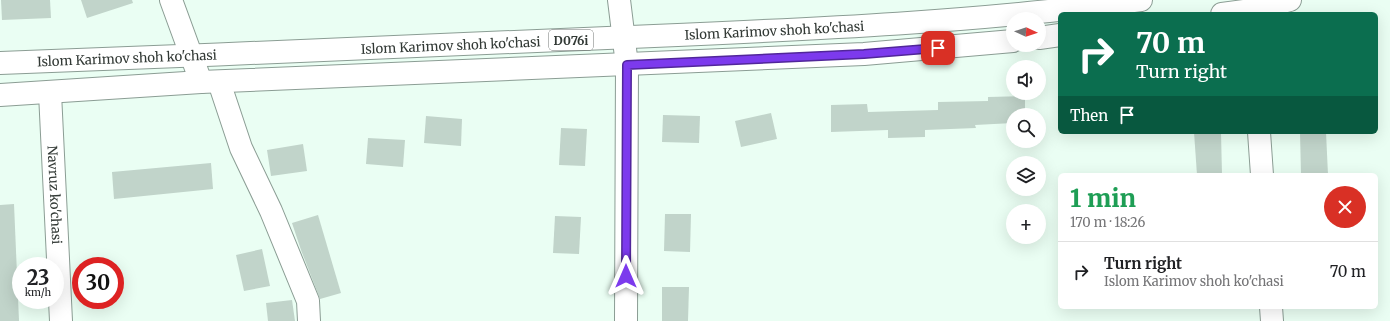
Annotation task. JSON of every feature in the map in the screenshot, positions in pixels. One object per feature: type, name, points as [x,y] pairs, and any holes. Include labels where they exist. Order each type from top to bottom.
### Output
[{"type":"main road","points":[[171,0],[192,55],[210,82],[271,211],[308,301],[309,321]]},
{"type":"main road","points":[[619,0],[627,65],[626,321]]},
{"type":"main road","name":"Islom Karimov shoh ko'chasi","points":[[0,63],[884,26],[1088,7],[1140,0]]},
{"type":"main road","points":[[1231,12],[1290,0]]},
{"type":"main road","points":[[1046,37],[1058,35]]},
{"type":"main road","name":"Islom Karimov shoh ko'chasi","points":[[0,95],[210,82],[864,54],[1006,42]]},
{"type":"main road","name":"Navruz ko'chasi","points":[[50,93],[61,321]]},
{"type":"main road","points":[[1259,134],[1262,173]]},
{"type":"main road","points":[[1271,309],[1272,321]]},
{"type":"building","points":[[1,0],[50,0],[51,18],[2,20]]},
{"type":"building","points":[[81,0],[132,0],[133,3],[87,18]]},
{"type":"building","points":[[988,97],[1006,97],[1006,100],[1025,100],[1025,108],[1006,108],[1006,123],[975,125],[976,128],[925,130],[925,137],[888,138],[888,130],[831,132],[831,105],[867,104],[868,112],[938,110],[938,102],[988,101]]},
{"type":"building","points":[[771,113],[777,139],[741,147],[735,121]]},
{"type":"building","points":[[663,115],[700,116],[699,143],[662,142]]},
{"type":"building","points":[[426,116],[462,119],[461,146],[424,143]]},
{"type":"building","points":[[561,128],[587,129],[585,166],[559,165]]},
{"type":"building","points":[[1194,134],[1221,134],[1222,173],[1197,173]]},
{"type":"building","points":[[1300,134],[1326,134],[1328,173],[1301,173]]},
{"type":"building","points":[[368,138],[405,140],[403,167],[366,164]]},
{"type":"building","points":[[303,144],[307,171],[271,176],[267,150]]},
{"type":"building","points":[[211,163],[213,189],[114,199],[112,172]]},
{"type":"building","points":[[14,204],[16,257],[12,257],[12,309],[18,309],[19,321],[0,321],[0,205]]},
{"type":"building","points":[[665,214],[691,214],[690,252],[664,251]]},
{"type":"building","points":[[318,215],[341,293],[320,299],[292,223]]},
{"type":"building","points":[[555,216],[581,217],[579,254],[553,253]]},
{"type":"building","points":[[262,249],[270,286],[244,291],[236,255]]},
{"type":"building","points":[[662,287],[689,287],[688,321],[662,321]]},
{"type":"building","points":[[292,300],[295,321],[268,321],[266,303]]},
{"type":"route","points":[[626,276],[627,65],[864,54],[938,48]]}]
